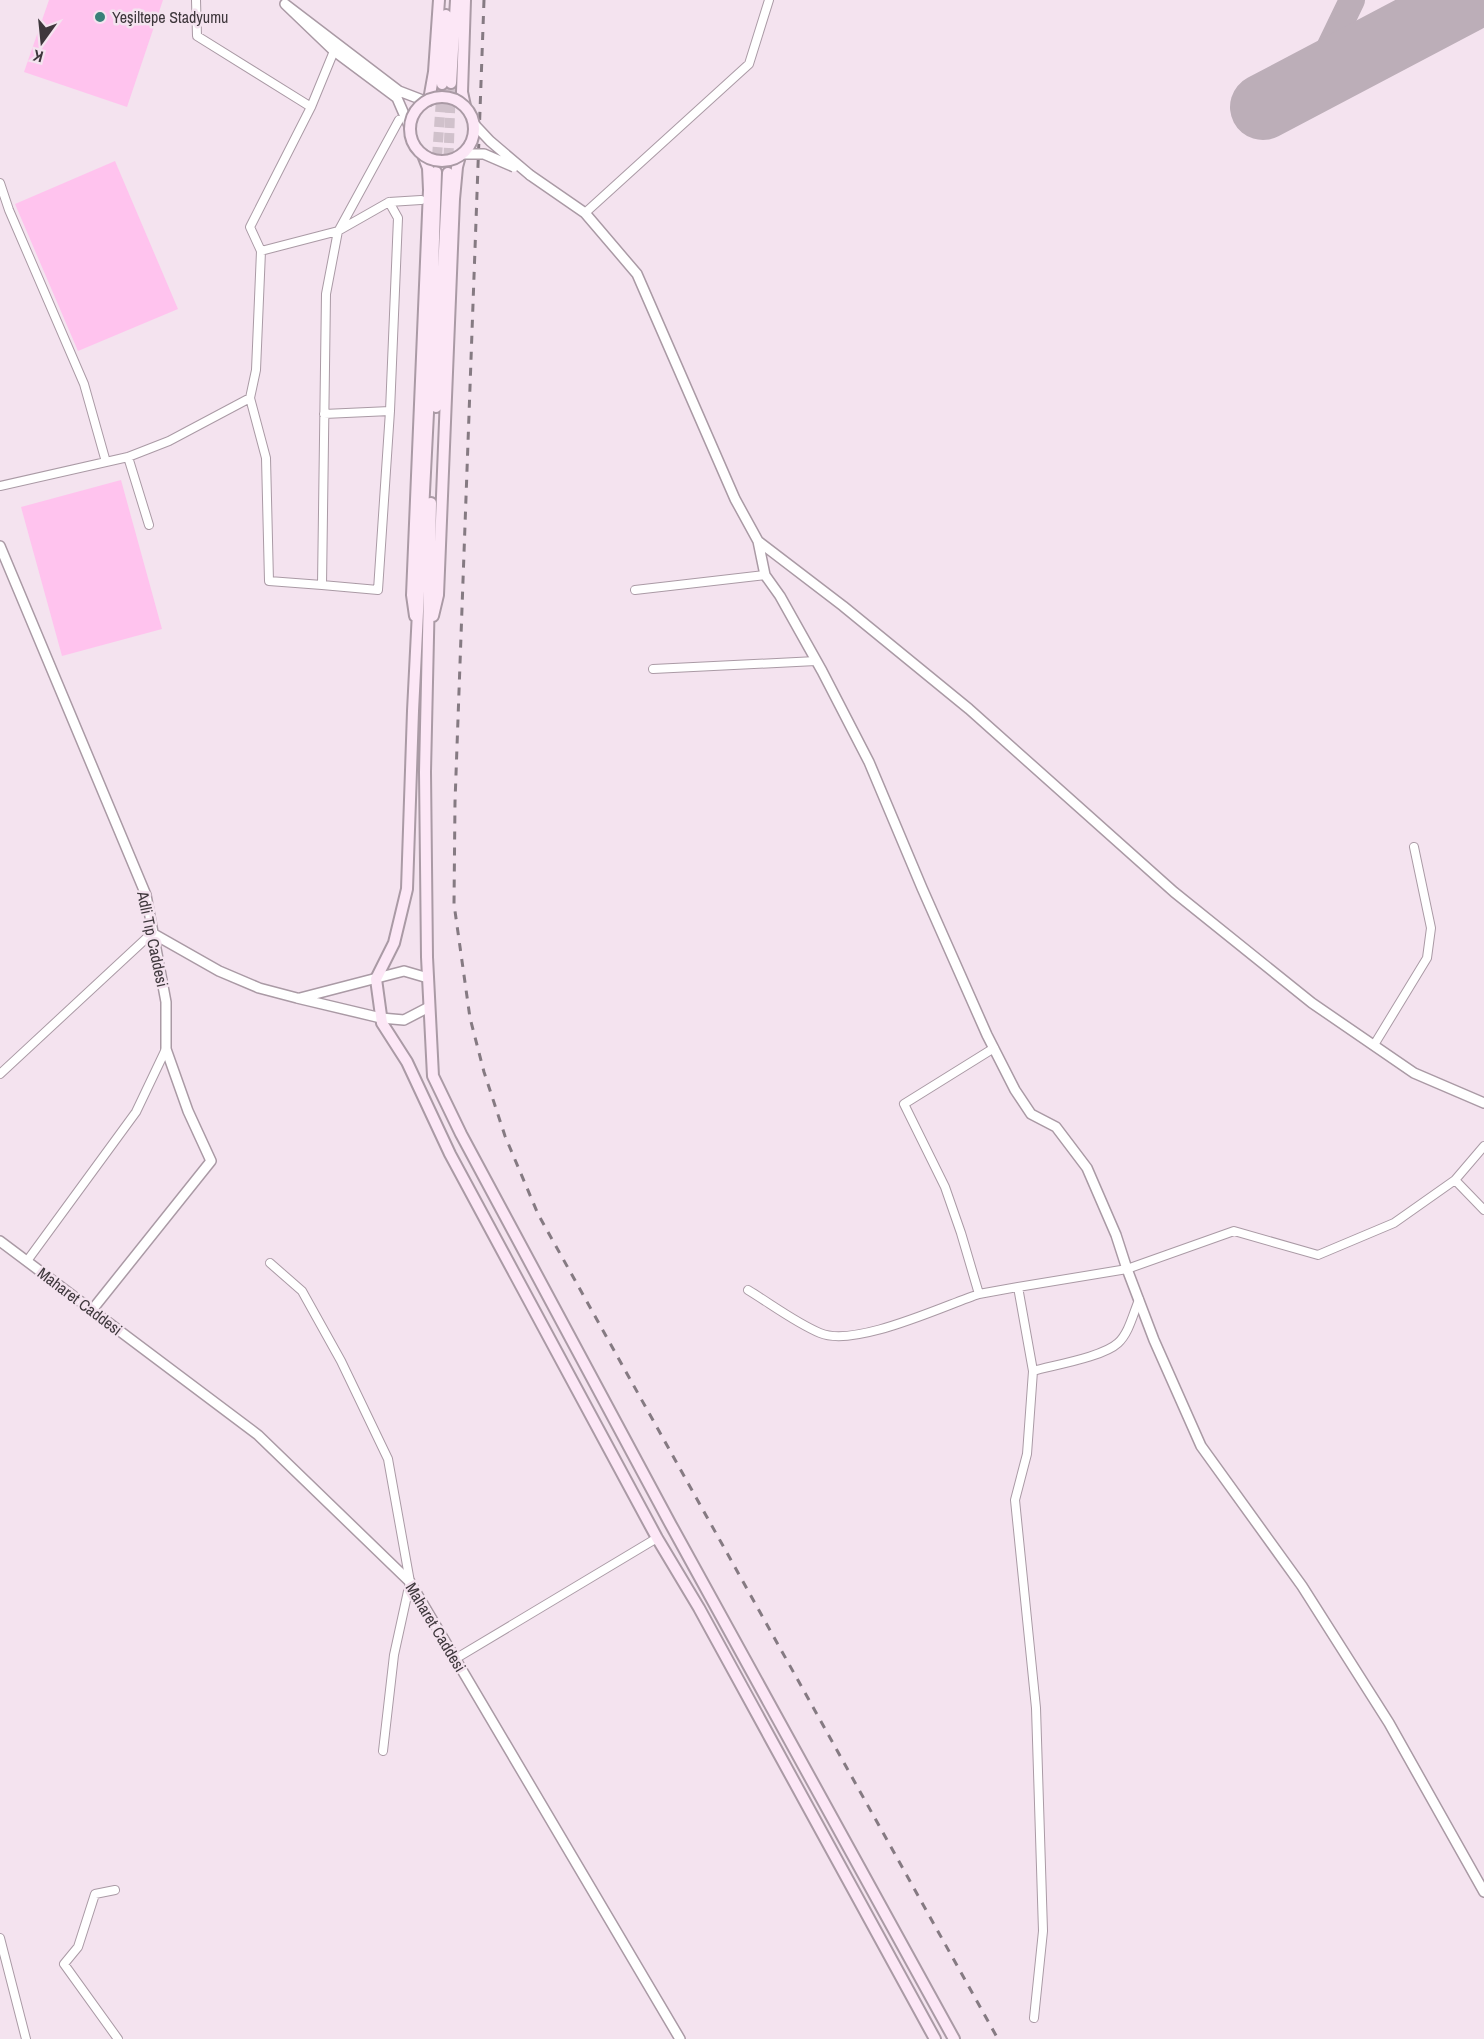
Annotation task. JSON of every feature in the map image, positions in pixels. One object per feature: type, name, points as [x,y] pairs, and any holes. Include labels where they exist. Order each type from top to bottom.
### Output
[{"type":"main road","points":[[427,101],[434,72],[439,0]]},
{"type":"main road","points":[[446,0],[446,84],[456,0]]},
{"type":"main road","points":[[465,0],[462,92],[465,106]]},
{"type":"main road","points":[[423,637],[438,594],[456,167],[470,146],[475,125],[472,115],[465,106],[446,97],[427,101],[417,108],[410,128],[411,138],[416,148],[432,160],[443,162],[462,155]]},
{"type":"main road","points":[[423,155],[428,168],[429,190],[412,595],[423,637],[428,978],[433,1076],[461,1134],[671,1525],[954,2039]]},
{"type":"main road","points":[[442,172],[432,488],[407,889],[394,943],[376,979],[382,1023],[407,1062],[450,1154],[657,1539],[699,1608],[935,2039]]},
{"type":"street","points":[[196,0],[197,36],[311,107]]},
{"type":"street","points":[[585,213],[749,64],[769,0]]},
{"type":"street","points":[[282,1],[334,51],[354,61],[399,91],[427,101]]},
{"type":"street","points":[[282,1],[397,98],[410,128]]},
{"type":"street","points":[[334,51],[311,107],[250,227],[261,251],[256,370],[250,398],[266,458],[268,581],[378,590],[390,411],[398,218],[389,202]]},
{"type":"street","points":[[322,585],[326,294],[338,231],[399,120]]},
{"type":"street","points":[[475,125],[530,175],[585,213],[637,274],[735,499],[758,541],[765,575],[780,596],[870,762],[922,888],[1015,1090],[1031,1114],[1056,1126],[1087,1168],[1116,1235],[1126,1269],[1154,1340],[1202,1446],[1302,1586],[1377,1703],[1484,1892]]},
{"type":"street","points":[[462,155],[484,154],[530,175]]},
{"type":"street","points":[[0,183],[9,210],[84,384],[106,462]]},
{"type":"street","points":[[261,251],[338,231],[389,202],[421,200]]},
{"type":"street","points":[[0,486],[128,457],[170,441],[250,398]]},
{"type":"street","points":[[324,414],[390,411]]},
{"type":"street","points":[[128,457],[149,525]]},
{"type":"street","points":[[758,541],[843,606],[969,710],[1174,892],[1311,1003],[1414,1073],[1484,1103]]},
{"type":"street","name":"Adli Tıp Caddesi","points":[[0,546],[146,895],[166,1002],[166,1049],[188,1111],[212,1161],[92,1310]]},
{"type":"street","points":[[635,590],[765,575]]},
{"type":"street","points":[[653,669],[816,661]]},
{"type":"street","points":[[1374,1045],[1427,958],[1431,928],[1414,847]]},
{"type":"street","points":[[0,1074],[152,933],[219,971],[259,988],[381,1018],[404,1020],[429,1007]]},
{"type":"street","points":[[297,998],[404,971],[428,978]]},
{"type":"street","points":[[979,1294],[962,1233],[945,1187],[904,1104],[994,1048]]},
{"type":"street","points":[[27,1261],[136,1112],[166,1049]]},
{"type":"street","points":[[748,1290],[821,1334],[854,1336],[979,1294],[1126,1269],[1234,1231],[1318,1255],[1395,1223],[1455,1180],[1484,1146]]},
{"type":"street","points":[[1455,1180],[1484,1210]]},
{"type":"street","name":"Maharet Caddesi","points":[[0,1241],[258,1435],[410,1582],[680,2039]]},
{"type":"street","points":[[270,1263],[302,1291],[341,1361],[388,1459],[410,1582],[394,1655],[383,1751]]},
{"type":"street","points":[[1018,1287],[1033,1371],[1027,1454],[1015,1500],[1036,1708],[1043,1931],[1034,2018]]},
{"type":"street","points":[[1033,1371],[1098,1355],[1118,1343],[1128,1327],[1139,1300]]},
{"type":"street","points":[[455,1659],[657,1539]]},
{"type":"street","points":[[115,1890],[95,1894],[78,1947],[64,1964],[118,2039]]},
{"type":"street","points":[[0,1938],[26,2039]]},
{"type":"shaded area","points":[[49,0],[163,0],[127,107],[24,72]]},
{"type":"shaded area","points":[[115,161],[178,309],[78,351],[15,204]]},
{"type":"shaded area","points":[[121,480],[162,629],[62,656],[21,507]]},
{"type":"taxiway","points":[[1313,81],[1352,0]]},
{"type":"runway","points":[[1263,107],[1466,0]]},
{"type":"tunnel","points":[[448,173],[451,83]]},
{"type":"tunnel","points":[[436,172],[442,84]]},
{"type":"railway","points":[[484,0],[455,802],[454,904],[470,1018],[484,1072],[505,1136],[538,1214],[998,2039]]},
{"type":"place","name":"Yeşiltepe Stadyumu","points":[[100,17]]}]
